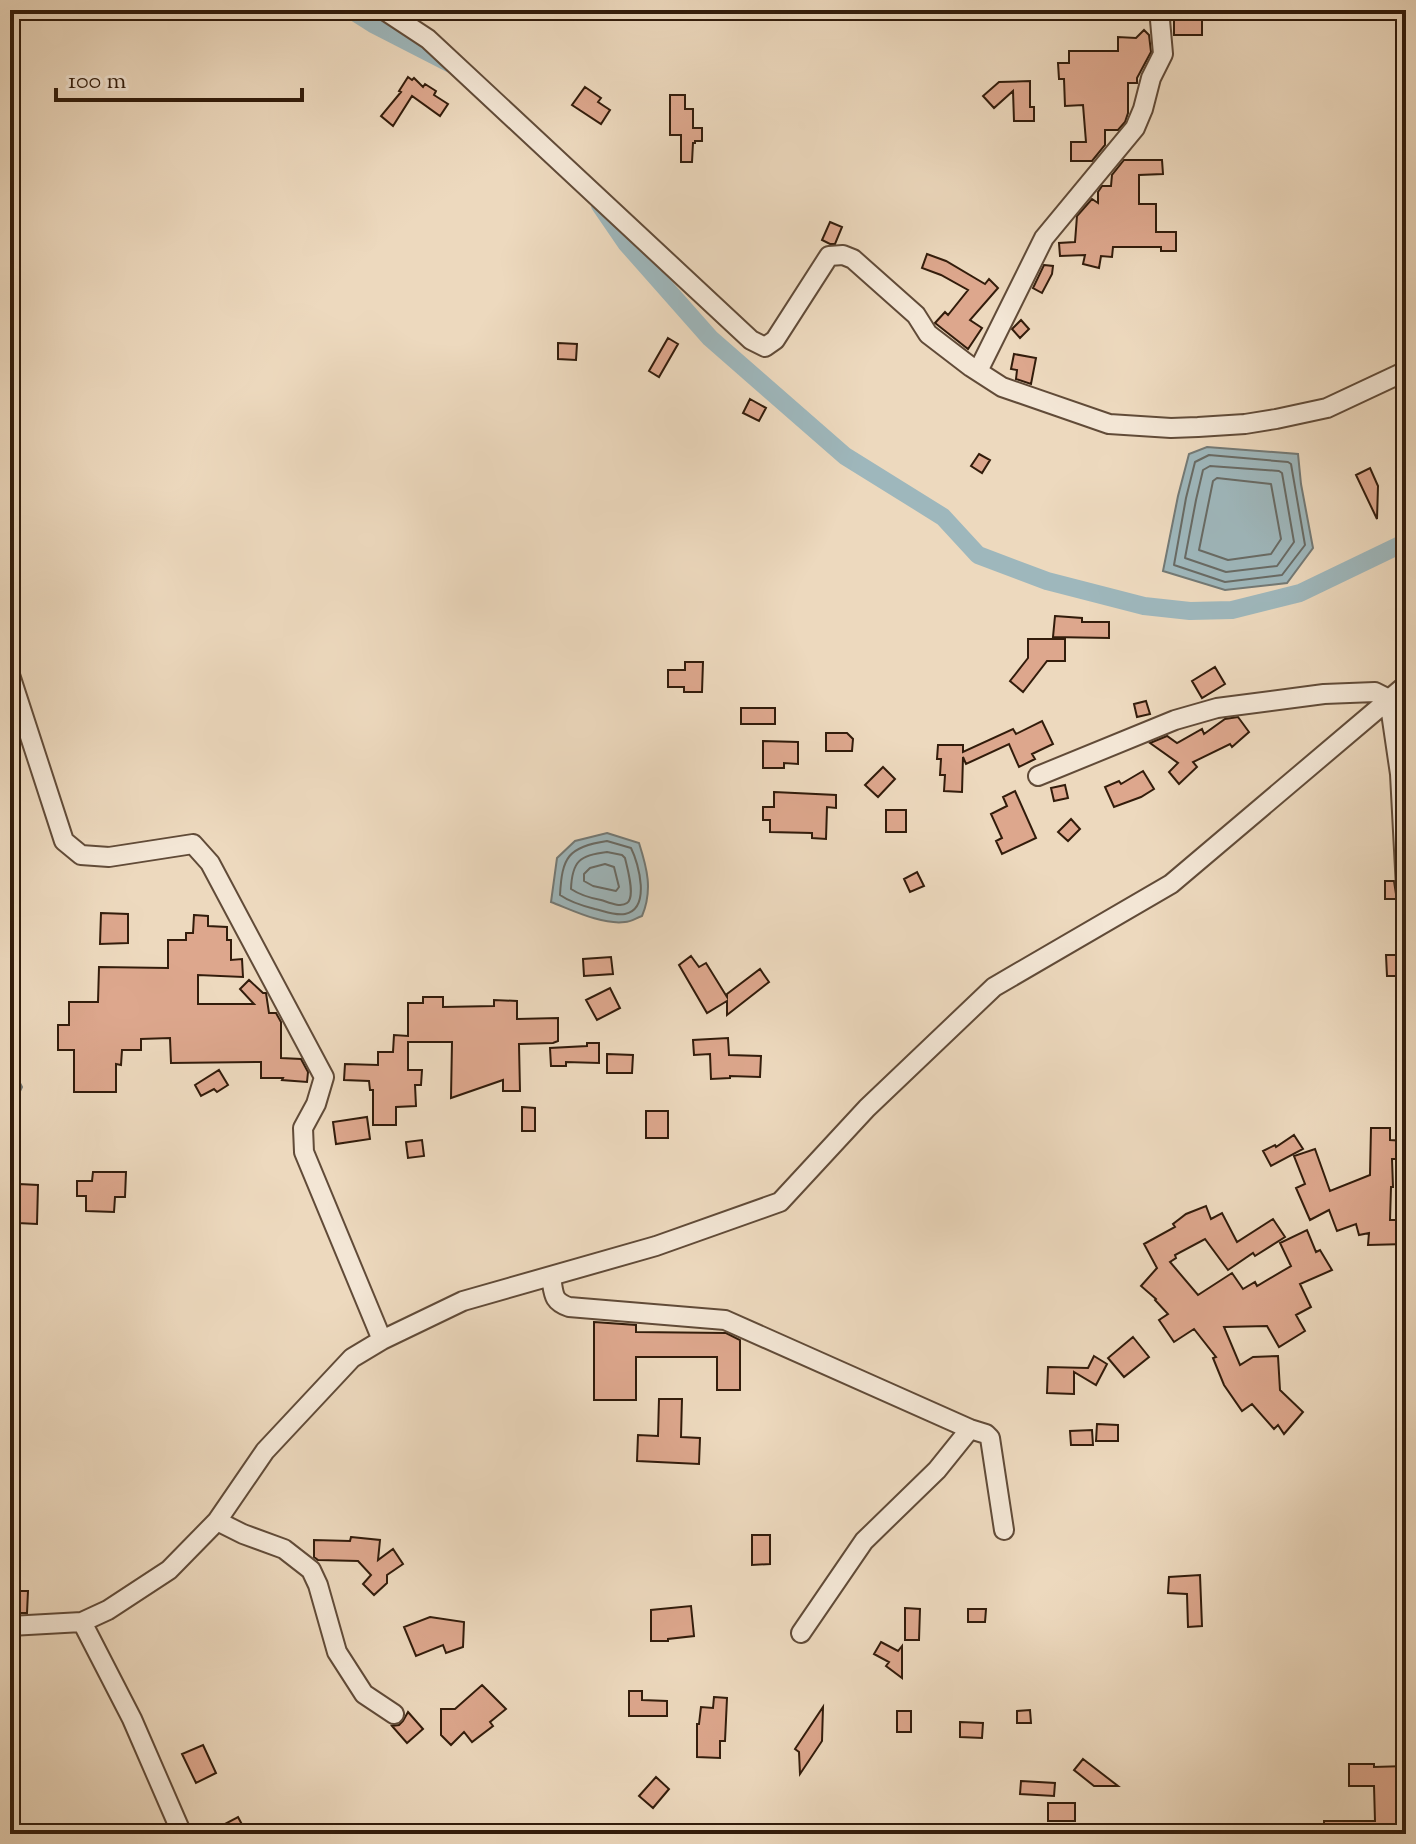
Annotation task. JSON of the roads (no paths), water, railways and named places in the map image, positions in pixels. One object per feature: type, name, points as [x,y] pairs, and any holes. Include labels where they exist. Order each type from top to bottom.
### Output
[{"type":"street","points":[[384,10],[428,39],[751,340],[765,347],[775,340],[829,256],[843,255],[853,259],[916,315],[928,334],[1002,387],[1109,424],[1171,428],[1245,424],[1307,413],[1327,408],[1406,371]]},
{"type":"street","points":[[978,371],[1044,238],[1135,128],[1151,78],[1163,54],[1160,20],[1164,10]]},
{"type":"street","points":[[10,675],[64,841],[81,855],[109,857],[193,844],[210,863],[324,1077],[316,1104],[303,1128],[304,1152],[382,1340]]},
{"type":"street","points":[[10,1626],[82,1622],[108,1610],[169,1570],[217,1521],[265,1451],[352,1358],[382,1340],[463,1301],[656,1246],[780,1202],[867,1108],[994,987],[1171,884],[1406,685]]},
{"type":"street","points":[[1038,776],[1175,720],[1217,708],[1324,694],[1375,692],[1389,699]]},
{"type":"street","points":[[1389,699],[1400,774],[1406,888]]},
{"type":"street","points":[[551,1277],[554,1297],[560,1304],[725,1320],[986,1434],[990,1438],[1004,1530]]},
{"type":"street","points":[[801,1633],[864,1541],[937,1470],[970,1429]]},
{"type":"street","points":[[217,1521],[284,1549],[311,1570],[337,1652],[364,1694],[394,1714]]},
{"type":"street","points":[[82,1622],[137,1730],[182,1834]]},
{"type":"water","points":[[1207,447],[1298,454],[1313,548],[1287,583],[1225,590],[1163,571],[1189,454]]},
{"type":"water","points":[[607,833],[639,843],[644,861],[648,879],[645,906],[642,916],[629,921],[597,919],[551,902],[557,858],[575,841]]},
{"type":"water","points":[[10,1068],[22,1087],[10,1112]]},
{"type":"water","points":[[10,1391],[14,1396],[18,1429],[10,1446]]},
{"type":"waterway","points":[[351,10],[451,64]]},
{"type":"waterway","points":[[600,205],[626,243],[710,338],[845,456],[943,517],[978,555],[1047,581],[1144,606],[1190,611],[1232,610],[1300,593],[1406,542]]}]
